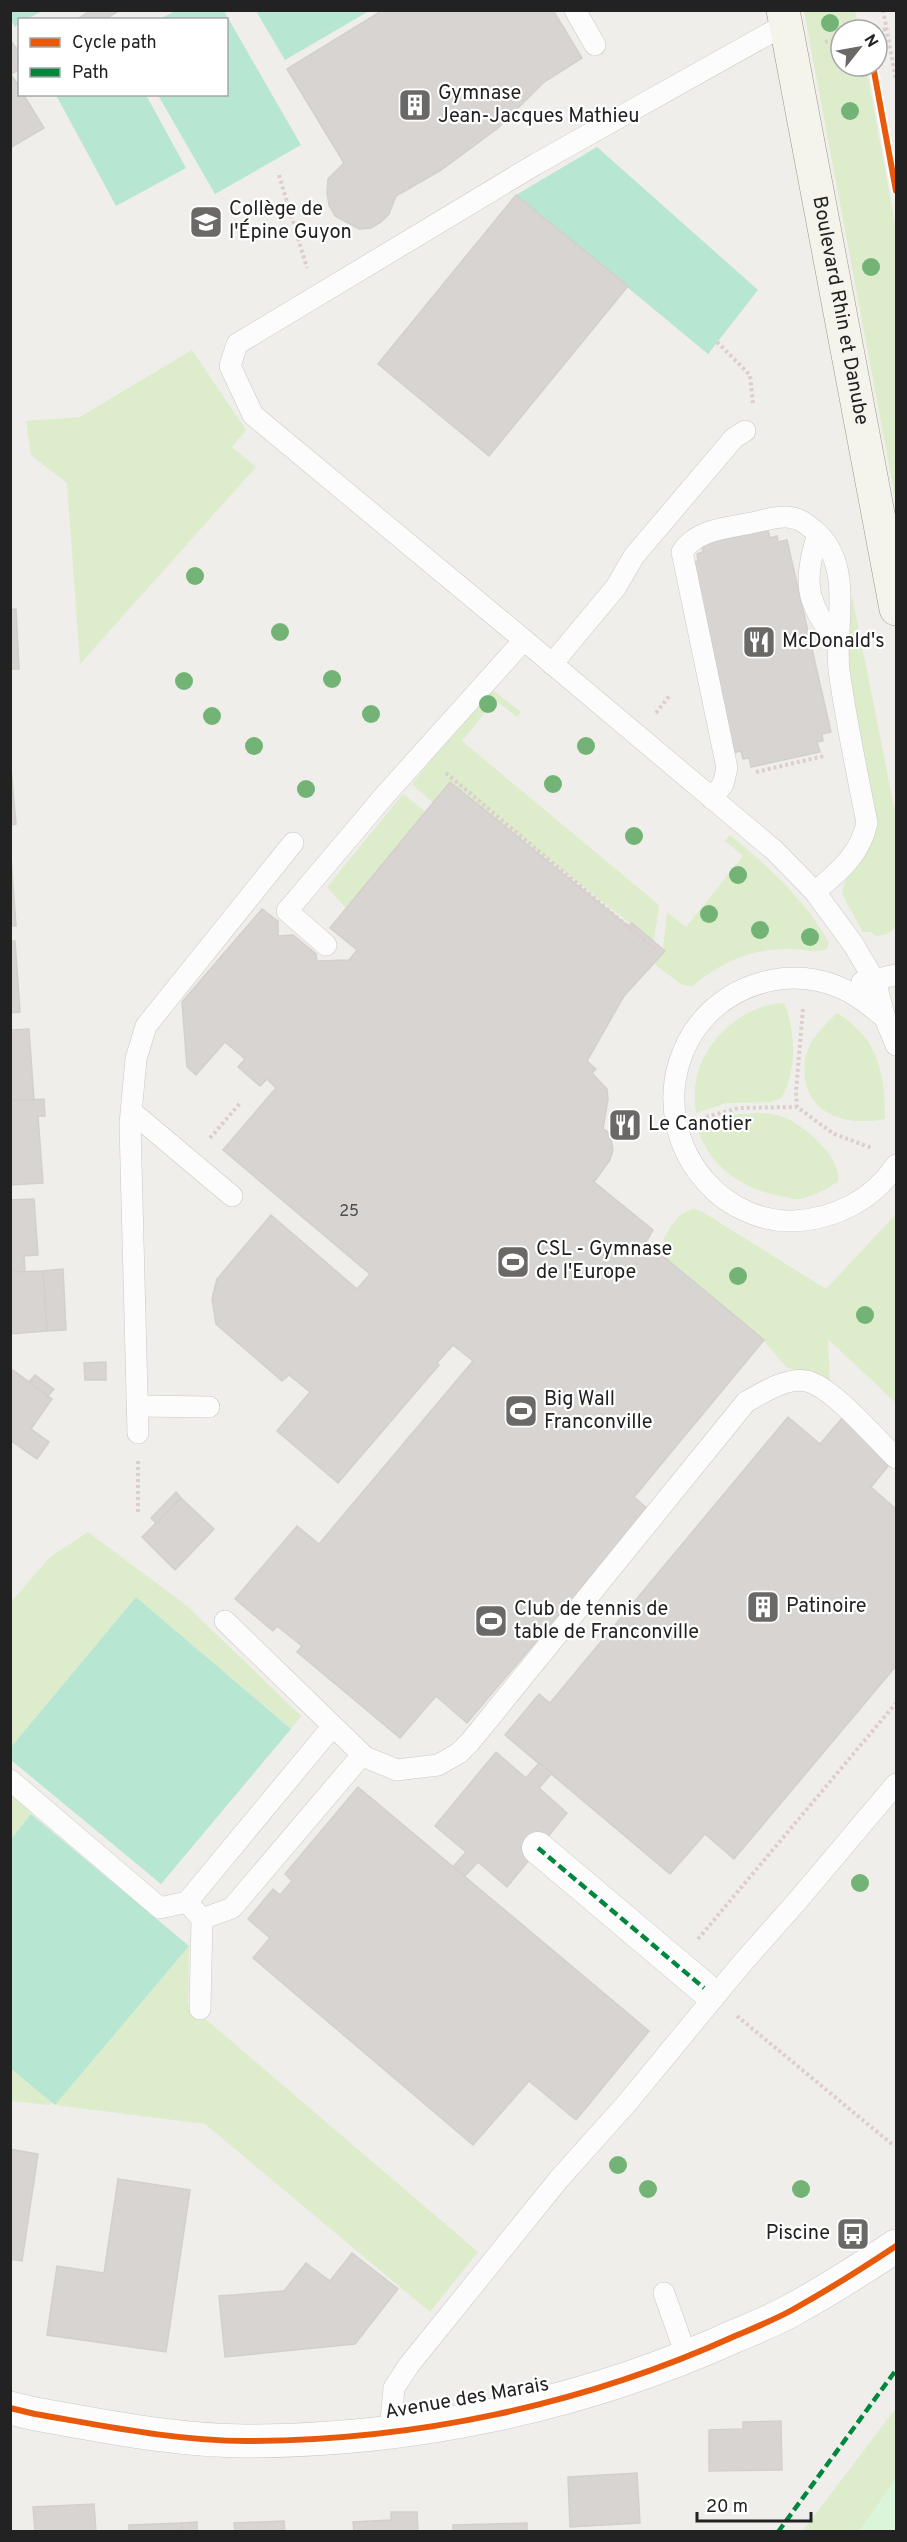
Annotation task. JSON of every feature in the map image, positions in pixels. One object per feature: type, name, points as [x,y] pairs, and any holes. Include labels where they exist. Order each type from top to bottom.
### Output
[{"type":"main road","name":"Boulevard Rhin et Danube","points":[[784,17],[897,609]]},
{"type":"street","points":[[538,1848],[704,1988]]},
{"type":"street","name":"Avenue des Marais","points":[[10,2408],[189,2438],[246,2441],[390,2431],[503,2413],[583,2394],[687,2358],[791,2311],[897,2246]]},
{"type":"lane","points":[[575,10],[595,45]]},
{"type":"lane","points":[[784,17],[237,344],[230,366],[253,415],[775,851],[815,892],[853,944],[875,981],[885,1018],[897,1045]]},
{"type":"lane","points":[[552,664],[616,587],[634,556],[734,438],[745,431]]},
{"type":"lane","points":[[712,799],[723,784],[727,768],[682,552],[688,543],[705,533],[784,516],[801,519],[818,534],[829,550],[837,570],[841,596],[837,641],[843,702],[867,823],[863,841],[843,868],[815,892]]},
{"type":"lane","points":[[818,534],[807,576],[813,605],[822,623],[837,641]]},
{"type":"lane","points":[[326,945],[287,911],[524,640]]},
{"type":"lane","points":[[138,1433],[132,1112],[136,1059],[146,1026],[293,843]]},
{"type":"lane","points":[[834,985],[875,981],[897,975]]},
{"type":"lane","points":[[885,1018],[862,998],[834,985],[805,978],[771,980],[739,991],[712,1010],[690,1036],[675,1078],[673,1100],[675,1124],[683,1149],[697,1172],[716,1192],[738,1208],[764,1217],[791,1221],[818,1219],[855,1205],[875,1191],[897,1165]]},
{"type":"lane","points":[[132,1112],[232,1196]]},
{"type":"lane","points":[[225,1621],[362,1755],[397,1770],[438,1765],[459,1753],[746,1402],[790,1382],[806,1381],[828,1391],[897,1458]]},
{"type":"lane","points":[[138,1406],[209,1407]]},
{"type":"lane","points":[[10,1780],[160,1908],[187,1902],[332,1727]]},
{"type":"lane","points":[[202,1919],[232,1908],[362,1755]]},
{"type":"lane","points":[[390,2431],[394,2388],[409,2365],[559,2179],[627,2103],[738,1967],[897,1784]]},
{"type":"lane","points":[[187,1902],[202,1919],[200,2009]]},
{"type":"lane","points":[[664,2293],[687,2358]]},
{"type":"path","points":[[889,39],[897,80]]},
{"type":"path","points":[[279,175],[315,297]]},
{"type":"path","points":[[717,342],[750,375],[753,405],[745,431]]},
{"type":"path","points":[[426,750],[444,772],[657,951]]},
{"type":"path","points":[[752,773],[825,756]]},
{"type":"path","points":[[797,1107],[796,1091],[805,978]]},
{"type":"path","points":[[190,1161],[241,1102]]},
{"type":"path","points":[[702,1118],[739,1108],[797,1107],[834,1134],[875,1149]]},
{"type":"path","points":[[138,1433],[138,1515]]},
{"type":"path","points":[[677,1965],[897,1703]]},
{"type":"path","points":[[732,2011],[893,2145]]},
{"type":"green space","points":[[11,10],[42,10],[29,18],[18,18],[18,25],[15,27],[11,20]]},
{"type":"green space","points":[[175,11],[224,11],[301,145],[215,194],[159,96],[228,96],[228,18],[162,18]]},
{"type":"green space","points":[[256,11],[369,11],[285,60]]},
{"type":"green space","points":[[804,11],[855,11],[856,18],[829,18],[829,78],[868,78],[896,229],[896,502]]},
{"type":"green space","points":[[57,96],[147,96],[186,168],[116,206]]},
{"type":"green space","points":[[597,147],[758,290],[708,354],[516,195]]},
{"type":"green space","points":[[192,350],[246,430],[232,447],[256,467],[80,664],[67,483],[31,455],[26,421],[80,417]]},
{"type":"green space","points":[[852,596],[896,817],[896,927],[887,934],[877,936],[870,932],[863,932],[842,894],[847,878],[868,849],[875,833],[849,681],[847,622]]},
{"type":"green space","points":[[490,688],[521,712],[517,717],[495,700],[462,741],[659,905],[654,942],[450,783],[433,803],[412,784]]},
{"type":"green space","points":[[403,794],[426,812],[346,908],[327,887]]},
{"type":"green space","points":[[730,835],[785,884],[809,912],[829,943],[827,949],[818,951],[776,949],[750,954],[726,963],[693,986],[682,985],[653,963],[665,951],[663,949],[667,912],[686,927],[743,856],[725,841]]},
{"type":"green space","points":[[784,1003],[791,1025],[793,1051],[790,1076],[781,1098],[771,1102],[727,1103],[696,1113],[695,1092],[698,1072],[711,1046],[731,1024],[743,1016],[756,1009]]},
{"type":"green space","points":[[837,1013],[862,1034],[877,1058],[885,1102],[885,1119],[860,1121],[834,1116],[815,1102],[808,1091],[804,1070],[807,1052],[817,1034]]},
{"type":"green space","points":[[763,1113],[786,1118],[813,1136],[835,1164],[838,1182],[815,1194],[795,1199],[755,1188],[730,1175],[720,1166],[711,1156],[698,1130],[704,1124],[719,1117]]},
{"type":"green space","points":[[693,1209],[701,1211],[826,1289],[896,1214],[896,1403],[828,1339],[830,1386],[807,1372],[787,1368],[763,1340],[659,1252],[675,1220]]},
{"type":"green space","points":[[88,1532],[187,1606],[301,1716],[291,1729],[136,1597],[11,1747],[11,1602],[50,1557]]},
{"type":"green space","points":[[136,1597],[291,1729],[161,1884],[11,1760],[11,1747]]},
{"type":"green space","points":[[10,1769],[31,1814],[11,1839],[10,1839]]},
{"type":"green space","points":[[31,1814],[189,1946],[55,2105],[11,2069],[11,1839]]},
{"type":"green space","points":[[189,1946],[188,2004],[478,2252],[430,2312],[205,2124],[55,2105]]},
{"type":"green space","points":[[10,2069],[52,2102],[49,2105],[11,2101]]},
{"type":"green space","points":[[896,2408],[896,2531],[802,2532]]},
{"type":"green space","points":[[896,2478],[896,2531],[859,2531]]},
{"type":"building","points":[[91,10],[120,10],[107,18],[79,18]]},
{"type":"building","name":"Gymnase Jean-Jacques Mathieu","points":[[383,10],[553,10],[582,58],[544,82],[498,128],[441,170],[396,196],[389,214],[381,222],[371,228],[359,229],[335,216],[329,205],[328,179],[344,163],[287,69]]},
{"type":"building","points":[[10,40],[18,50],[18,70],[11,74]]},
{"type":"building","points":[[10,73],[18,85],[18,96],[24,96],[44,128],[10,148]]},
{"type":"building","points":[[516,195],[628,286],[489,456],[378,364]]},
{"type":"building","name":"McDonald's","points":[[767,527],[770,538],[777,536],[778,542],[787,540],[831,732],[822,734],[823,741],[817,742],[820,752],[751,767],[749,758],[743,759],[741,751],[732,753],[689,563],[698,561],[697,554],[703,552],[701,542]]},
{"type":"building","points":[[16,609],[19,669],[10,669],[10,610]]},
{"type":"building","points":[[10,756],[16,824],[10,825]]},
{"type":"building","name":"CSL - Gymnase de l'Europe","points":[[450,782],[628,926],[632,923],[665,951],[624,996],[587,1061],[596,1069],[592,1073],[607,1089],[608,1099],[603,1129],[610,1133],[613,1150],[610,1160],[594,1182],[653,1230],[646,1242],[764,1340],[634,1497],[648,1509],[467,1723],[436,1696],[400,1738],[297,1652],[302,1646],[277,1626],[273,1631],[235,1599],[297,1526],[319,1544],[473,1361],[453,1345],[437,1363],[439,1365],[338,1483],[277,1431],[310,1392],[289,1375],[282,1381],[216,1324],[212,1299],[217,1279],[271,1215],[357,1289],[370,1274],[223,1150],[276,1088],[267,1079],[260,1086],[238,1067],[245,1059],[225,1042],[196,1075],[187,1067],[182,1002],[262,909],[278,921],[278,936],[293,935],[316,954],[317,961],[349,960],[357,950],[330,928]]},
{"type":"building","points":[[10,842],[16,926],[10,926]]},
{"type":"building","points":[[10,941],[15,941],[20,1012],[10,1013]]},
{"type":"building","points":[[29,1029],[34,1100],[10,1101],[10,1030]]},
{"type":"building","points":[[44,1099],[45,1116],[38,1116],[43,1183],[10,1185],[10,1101]]},
{"type":"building","points":[[34,1199],[38,1255],[24,1256],[25,1272],[10,1272],[10,1200]]},
{"type":"building","points":[[63,1269],[66,1330],[47,1331],[43,1271]]},
{"type":"building","points":[[43,1271],[47,1331],[10,1334],[10,1272]]},
{"type":"building","points":[[106,1362],[106,1380],[85,1380],[84,1363]]},
{"type":"building","points":[[13,1370],[52,1399],[31,1429],[49,1442],[37,1459],[10,1440],[10,1374]]},
{"type":"building","points":[[35,1375],[54,1389],[48,1396],[29,1382]]},
{"type":"building","name":"Patinoire","points":[[788,1417],[820,1444],[843,1417],[893,1460],[871,1487],[896,1509],[896,1666],[734,1859],[705,1834],[670,1874],[505,1735],[539,1694],[550,1703]]},
{"type":"building","points":[[176,1492],[181,1498],[156,1523],[151,1518]]},
{"type":"building","points":[[181,1498],[214,1529],[175,1570],[142,1537]]},
{"type":"building","points":[[496,1752],[526,1778],[539,1763],[552,1773],[539,1788],[567,1813],[507,1887],[478,1862],[465,1876],[453,1867],[466,1852],[435,1826]]},
{"type":"building","points":[[358,1787],[649,2031],[576,2120],[529,2081],[473,2145],[253,1958],[270,1938],[248,1919],[273,1889],[280,1895],[292,1881],[285,1874]]},
{"type":"building","points":[[10,2149],[38,2154],[22,2261],[10,2259]]},
{"type":"building","points":[[118,2179],[190,2190],[166,2352],[47,2335],[57,2266],[104,2273]]},
{"type":"building","points":[[352,2253],[398,2289],[355,2344],[225,2357],[219,2296],[284,2291],[306,2263],[330,2281]]},
{"type":"building","points":[[781,2421],[782,2470],[709,2471],[709,2430],[743,2429],[743,2422]]},
{"type":"building","points":[[637,2473],[640,2523],[570,2527],[568,2477]]},
{"type":"building","points":[[94,2504],[96,2532],[35,2532],[33,2507]]},
{"type":"building","points":[[391,2512],[417,2512],[418,2532],[354,2532],[353,2522],[391,2520]]},
{"type":"building","points":[[284,2521],[285,2532],[235,2532],[234,2523]]},
{"type":"building","points":[[197,2522],[197,2532],[181,2532],[182,2523]]},
{"type":"building","points":[[182,2523],[181,2532],[129,2532],[129,2525]]},
{"type":"building","points":[[527,2523],[527,2532],[453,2532],[453,2525]]},
{"type":"marked path","points":[[538,1848],[704,1988]]},
{"type":"marked path","points":[[778,2532],[896,2370]]},
{"type":"cycle path","points":[[875,78],[896,191]]},
{"type":"cycle path","points":[[10,2408],[140,2432],[220,2440],[309,2439],[434,2426],[558,2400],[618,2382],[677,2360],[785,2314],[896,2246]]},
{"type":"place","name":"Gymnase Jean-Jacques Mathieu","points":[[415,105]]},
{"type":"place","name":"Collège de l'Épine Guyon","points":[[206,222]]},
{"type":"place","name":"McDonald's","points":[[759,642]]},
{"type":"place","name":"Le Canotier","points":[[625,1125]]},
{"type":"place","name":"CSL - Gymnase de l'Europe","points":[[513,1262]]},
{"type":"place","name":"Big Wall Franconville","points":[[521,1411]]},
{"type":"place","name":"Patinoire","points":[[763,1607]]},
{"type":"place","name":"Club de tennis de table de Franconville","points":[[491,1621]]},
{"type":"place","name":"Piscine","points":[[853,2234]]}]
